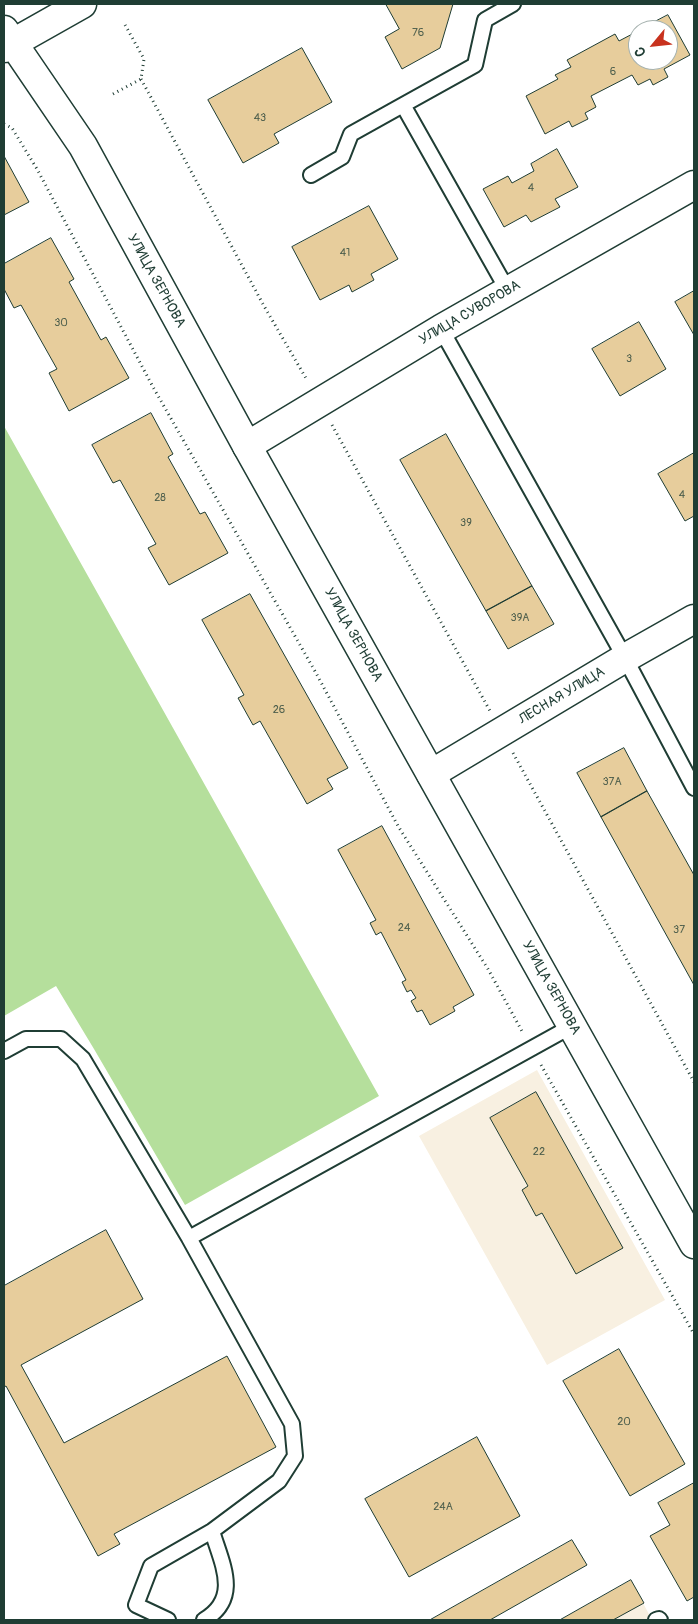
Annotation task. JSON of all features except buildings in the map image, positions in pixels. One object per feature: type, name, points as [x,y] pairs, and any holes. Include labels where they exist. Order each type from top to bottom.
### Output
[{"type":"main road","points":[[7,40],[82,4]]},
{"type":"main road","name":"УЛИЦА ЗЕРНОВА","points":[[7,40],[83,146],[248,446],[694,1244]]},
{"type":"main road","name":"УЛИЦА СУВОРОВА","points":[[248,446],[440,329],[694,185]]},
{"type":"main road","name":"ЛЕСНАЯ УЛИЦА","points":[[431,774],[694,619]]},
{"type":"lane","points":[[312,175],[342,156],[351,134],[475,65],[485,20],[513,4]]},
{"type":"lane","points":[[402,105],[508,291]]},
{"type":"lane","points":[[440,329],[625,658],[694,788]]},
{"type":"lane","points":[[189,1238],[572,1026]]},
{"type":"lane","points":[[4,1051],[26,1039],[61,1039],[84,1060],[189,1238],[292,1424],[295,1456],[279,1481],[212,1531],[151,1566],[136,1606],[168,1620]]},
{"type":"lane","points":[[204,1620],[222,1604],[227,1584],[212,1531]]},
{"type":"lane","points":[[656,1620],[660,1620]]},
{"type":"path","points":[[124,23],[144,60],[141,79],[259,297],[320,402],[694,1082]]},
{"type":"path","points":[[113,94],[141,79]]},
{"type":"path","points":[[4,124],[12,128],[37,170],[153,387],[316,673],[398,826],[488,970],[694,1334]]},
{"type":"shaded area","points":[[537,1070],[665,1300],[547,1365],[419,1136]]},
{"type":"shaded area","points":[[631,1580],[652,1620],[560,1620]]},
{"type":"green space","points":[[4,426],[379,1096],[185,1205],[56,986],[4,1016]]}]
